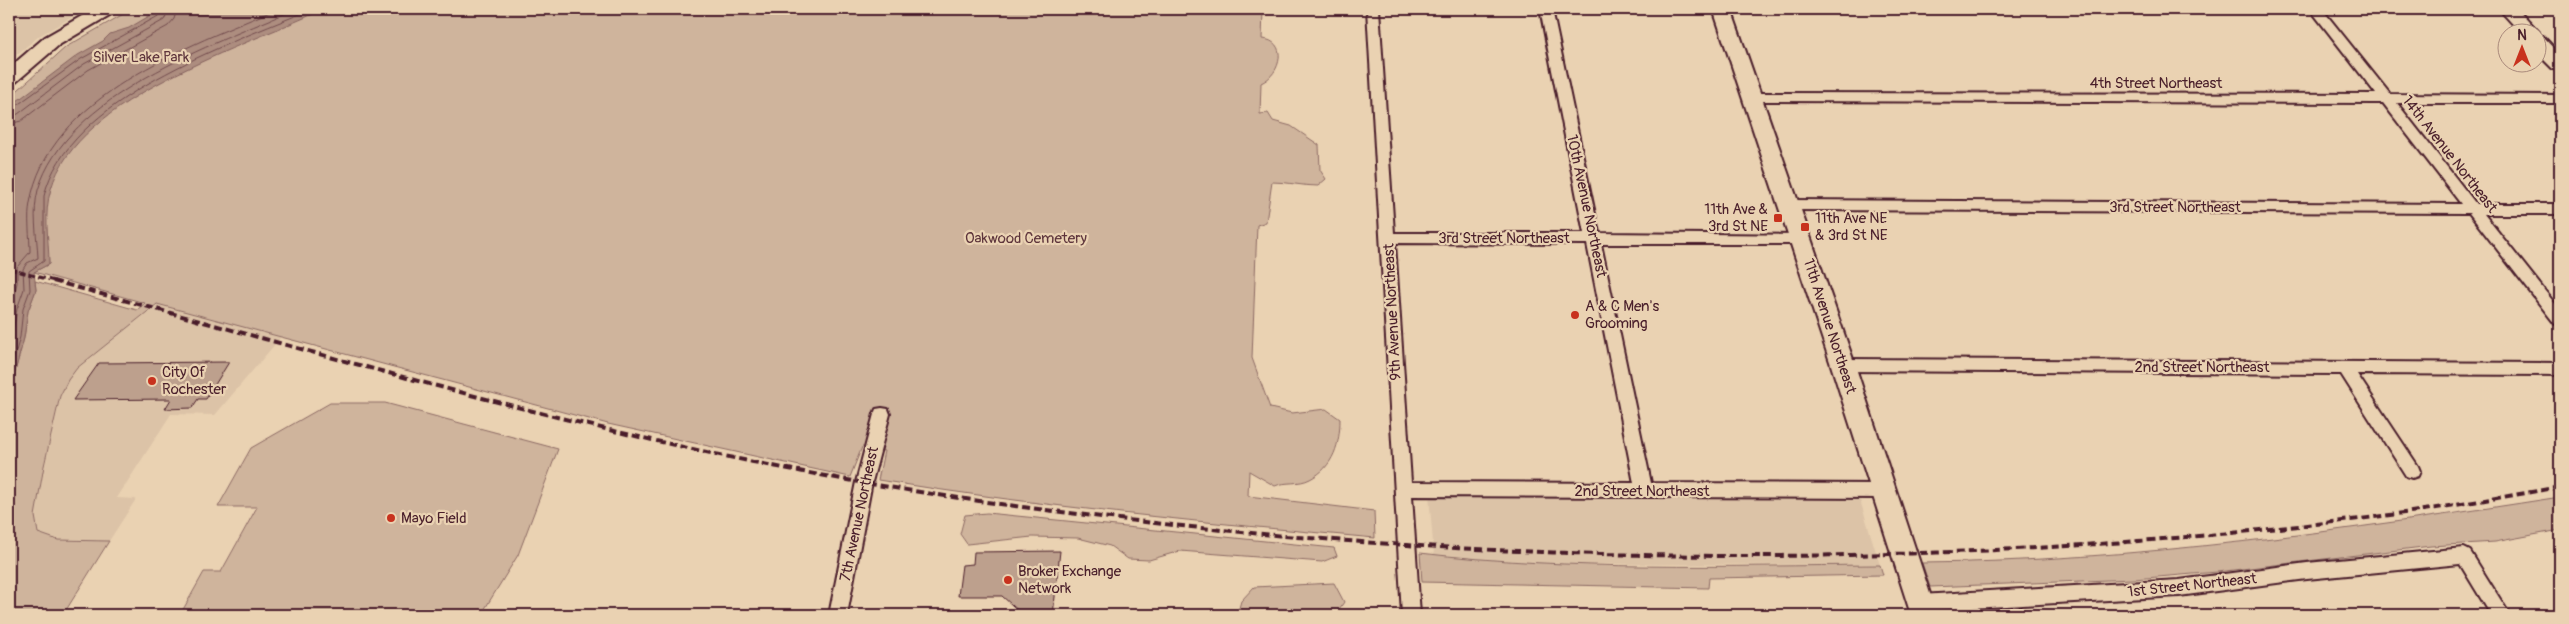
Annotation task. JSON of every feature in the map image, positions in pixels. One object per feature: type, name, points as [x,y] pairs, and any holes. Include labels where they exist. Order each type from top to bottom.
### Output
[{"type":"main road","points":[[9,78],[52,41],[107,9]]},
{"type":"main road","name":"11th Avenue Northeast","points":[[1722,9],[1844,365],[1922,609]]},
{"type":"main road","points":[[2508,9],[2520,22]]},
{"type":"main road","points":[[2546,50],[2560,65]]},
{"type":"street","name":"9th Avenue Northeast","points":[[1373,9],[1411,615]]},
{"type":"street","name":"10th Avenue Northeast","points":[[1546,9],[1644,491]]},
{"type":"street","name":"14th Avenue Northeast","points":[[2316,9],[2560,320]]},
{"type":"street","name":"4th Street Northeast","points":[[1752,97],[2560,99]]},
{"type":"street","name":"3rd Street Northeast","points":[[1790,205],[2560,209]]},
{"type":"street","name":"3rd Street Northeast","points":[[1387,238],[1801,238]]},
{"type":"street","name":"2nd Street Northeast","points":[[1844,365],[2560,369]]},
{"type":"street","points":[[2346,368],[2412,471]]},
{"type":"street","name":"7th Avenue Northeast","points":[[838,615],[864,482],[882,414]]},
{"type":"street","name":"2nd Street Northeast","points":[[1402,489],[1883,491]]},
{"type":"street","name":"1st Street Northeast","points":[[1922,609],[2180,588],[2307,571],[2464,556],[2501,615]]},
{"type":"shaded area","points":[[9,9],[86,9],[39,36],[9,61]]},
{"type":"shaded area","points":[[157,304],[281,337],[215,415],[171,414],[117,498],[136,499],[109,541],[58,540],[38,533],[34,516],[60,396],[68,380],[77,368]]},
{"type":"shaded area","points":[[1429,495],[1859,497],[1880,565],[1562,564],[1479,560],[1434,555]]},
{"type":"green space","name":"Oakwood Cemetery","points":[[132,9],[1289,9],[1273,13],[1263,10],[1262,39],[1276,45],[1279,51],[1279,58],[1274,72],[1261,83],[1260,114],[1268,113],[1273,121],[1291,126],[1319,145],[1320,170],[1326,179],[1318,186],[1272,182],[1266,222],[1257,225],[1252,358],[1270,408],[1292,413],[1326,409],[1340,419],[1340,428],[1334,453],[1325,468],[1318,474],[1306,481],[1275,486],[1249,471],[1248,496],[1374,511],[1375,538],[1064,506],[878,480],[884,451],[862,447],[850,477],[608,424],[157,304],[77,368],[68,380],[60,396],[44,466],[35,516],[38,533],[58,540],[109,541],[63,615],[9,615],[9,394],[24,338],[28,311],[36,290],[35,281],[137,310],[145,303],[34,272],[49,264],[46,236],[9,227],[9,98],[66,47]]},
{"type":"green space","name":"Mayo Field","points":[[330,403],[385,403],[558,449],[518,555],[481,615],[180,615],[204,572],[221,572],[257,507],[218,507],[251,448]]},
{"type":"green space","points":[[2560,497],[2560,530],[2495,542],[2431,546],[2217,572],[2134,579],[1930,587],[1922,563],[2082,556],[2242,542]]},
{"type":"green space","points":[[987,513],[1334,548],[1337,556],[1322,562],[1180,551],[1149,560],[1128,559],[1110,546],[1078,538],[1032,537],[967,544],[960,534],[965,515]]},
{"type":"green space","points":[[1420,553],[1534,563],[1592,565],[1880,565],[1883,575],[1709,578],[1708,588],[1422,582]]},
{"type":"green space","points":[[1334,583],[1344,602],[1335,615],[1237,615],[1241,601],[1254,587]]},
{"type":"water","name":"Silver Lake Park","points":[[161,9],[324,9],[168,78],[128,101],[94,127],[67,156],[51,189],[47,208],[49,264],[34,272],[36,290],[28,311],[24,338],[9,394],[9,107],[78,55],[103,41],[110,34],[129,28]]},
{"type":"building","name":"City Of Rochester","points":[[229,362],[206,399],[198,399],[192,408],[165,409],[171,399],[73,400],[99,363]]},
{"type":"building","name":"Broker Exchange Network","points":[[1060,551],[1053,615],[1023,615],[1002,596],[958,596],[962,565],[973,564],[974,552]]},
{"type":"railway","points":[[9,269],[58,282]]},
{"type":"railway","points":[[53,281],[435,386],[723,456],[875,485],[985,502],[1152,523],[1263,534],[1530,552],[1798,556],[1932,553],[2200,536],[2361,519],[2560,487]]},
{"type":"place","name":"11th Ave & 3rd St NE","points":[[1778,218]]},
{"type":"place","name":"11th Ave NE & 3rd St NE","points":[[1805,227]]},
{"type":"place","name":"A & C Men's Grooming","points":[[1575,315]]},
{"type":"place","name":"City Of Rochester","points":[[152,381]]},
{"type":"place","name":"Mayo Field","points":[[391,518]]},
{"type":"place","name":"Broker Exchange Network","points":[[1008,580]]}]
